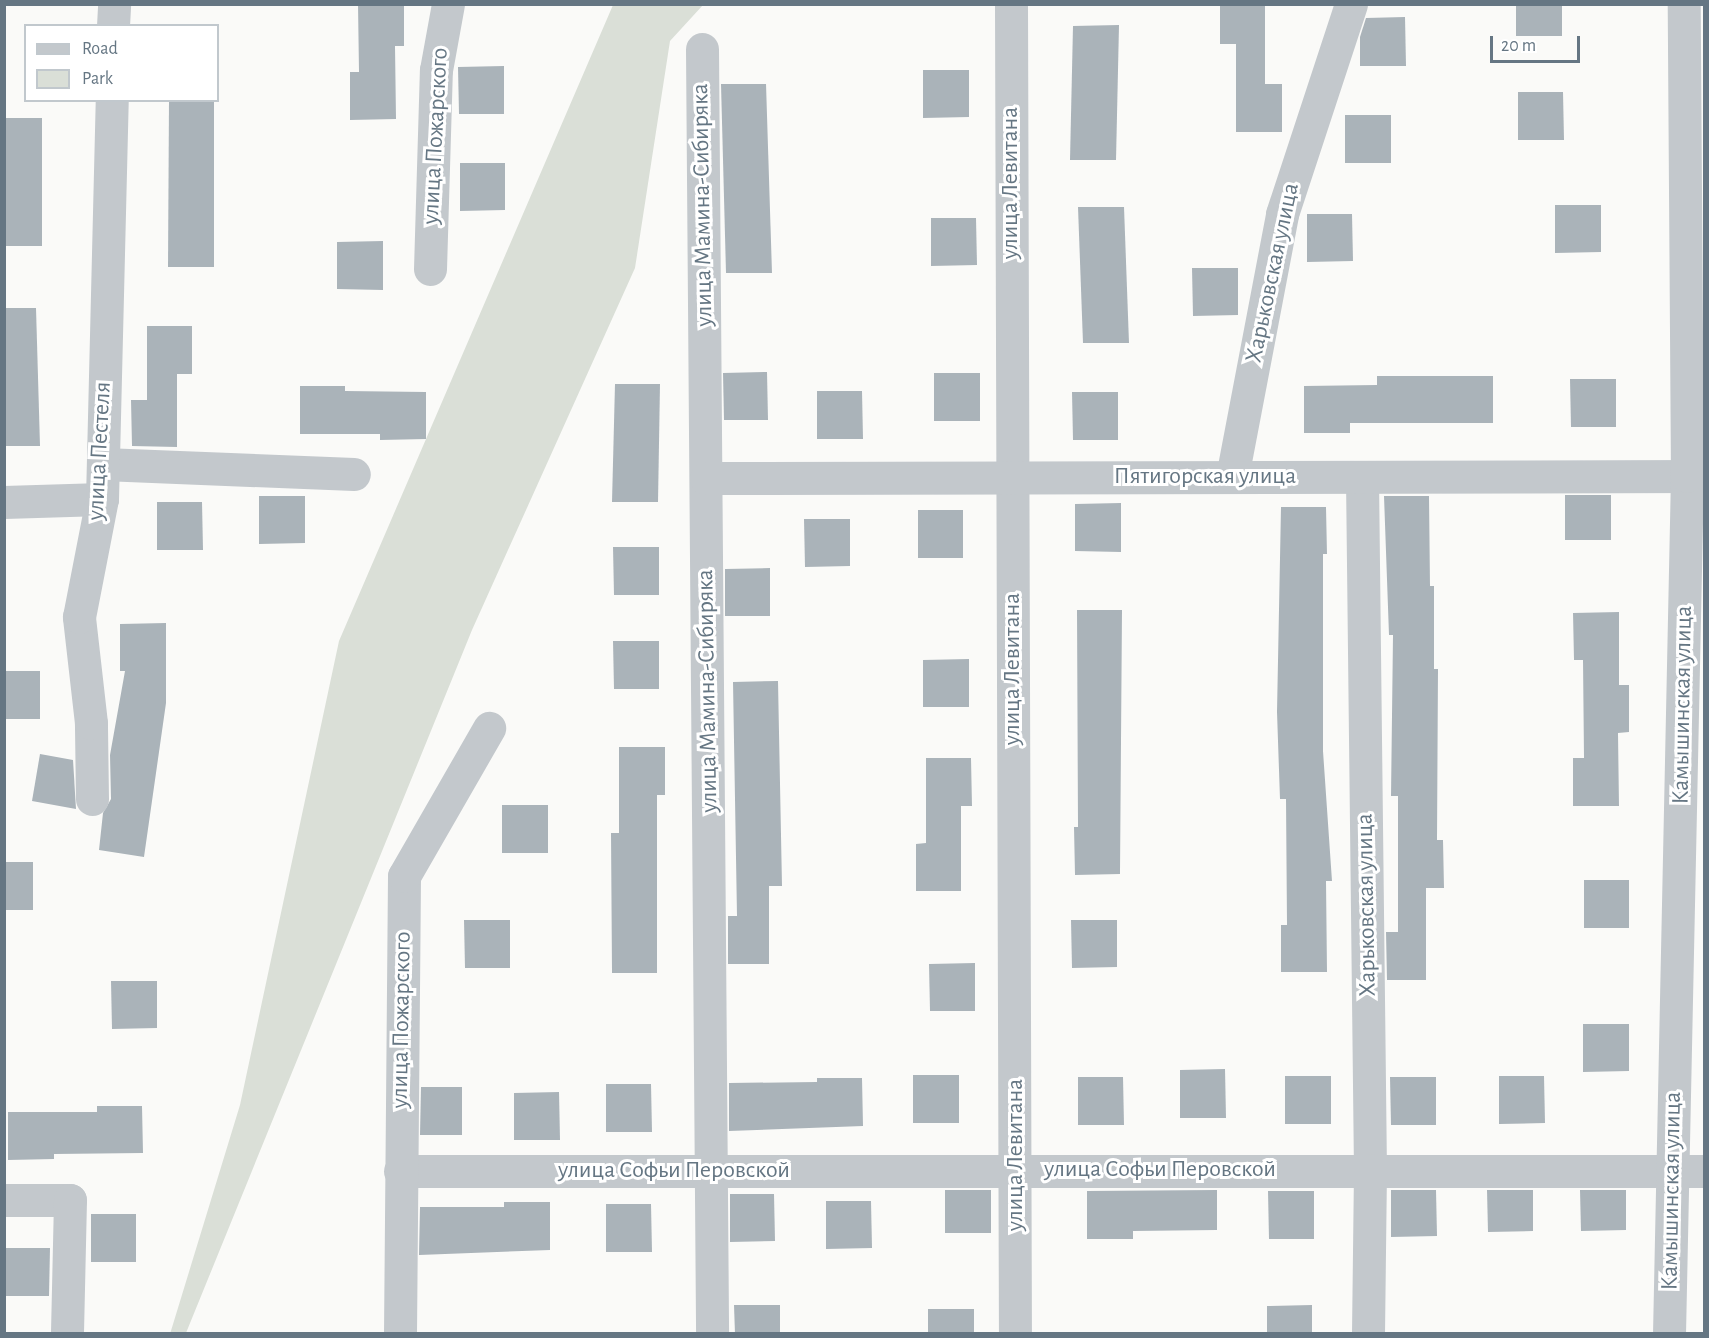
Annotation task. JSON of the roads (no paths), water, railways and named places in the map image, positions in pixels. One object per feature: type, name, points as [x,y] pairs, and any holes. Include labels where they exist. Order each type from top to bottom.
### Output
[{"type":"street","points":[[113,24],[114,4]]},
{"type":"street","name":"улица Пожарского","points":[[430,269],[436,70],[448,4]]},
{"type":"street","name":"улица Левитана","points":[[1011,4],[1017,1171],[1015,1334]]},
{"type":"street","name":"Харьковская улица","points":[[1232,477],[1281,214],[1351,4]]},
{"type":"street","name":"Камышинская улица","points":[[1670,1334],[1689,1171],[1696,476],[1684,4]]},
{"type":"street","name":"улица Мамина-Сибиряка","points":[[702,49],[712,1334]]},
{"type":"street","name":"улица Пестеля","points":[[92,800],[91,723],[79,617],[102,499],[112,102]]},
{"type":"street","points":[[102,464],[354,474]]},
{"type":"street","name":"Пятигорская улица","points":[[706,478],[1696,476]]},
{"type":"street","name":"Харьковская улица","points":[[1362,477],[1370,1170],[1368,1334]]},
{"type":"street","points":[[4,502],[102,499]]},
{"type":"street","name":"улица Пожарского","points":[[400,1334],[404,876],[489,728]]},
{"type":"street","name":"улица Софьи Перовской","points":[[400,1171],[1689,1171]]},
{"type":"street","points":[[4,1200],[70,1200],[67,1333]]}]
